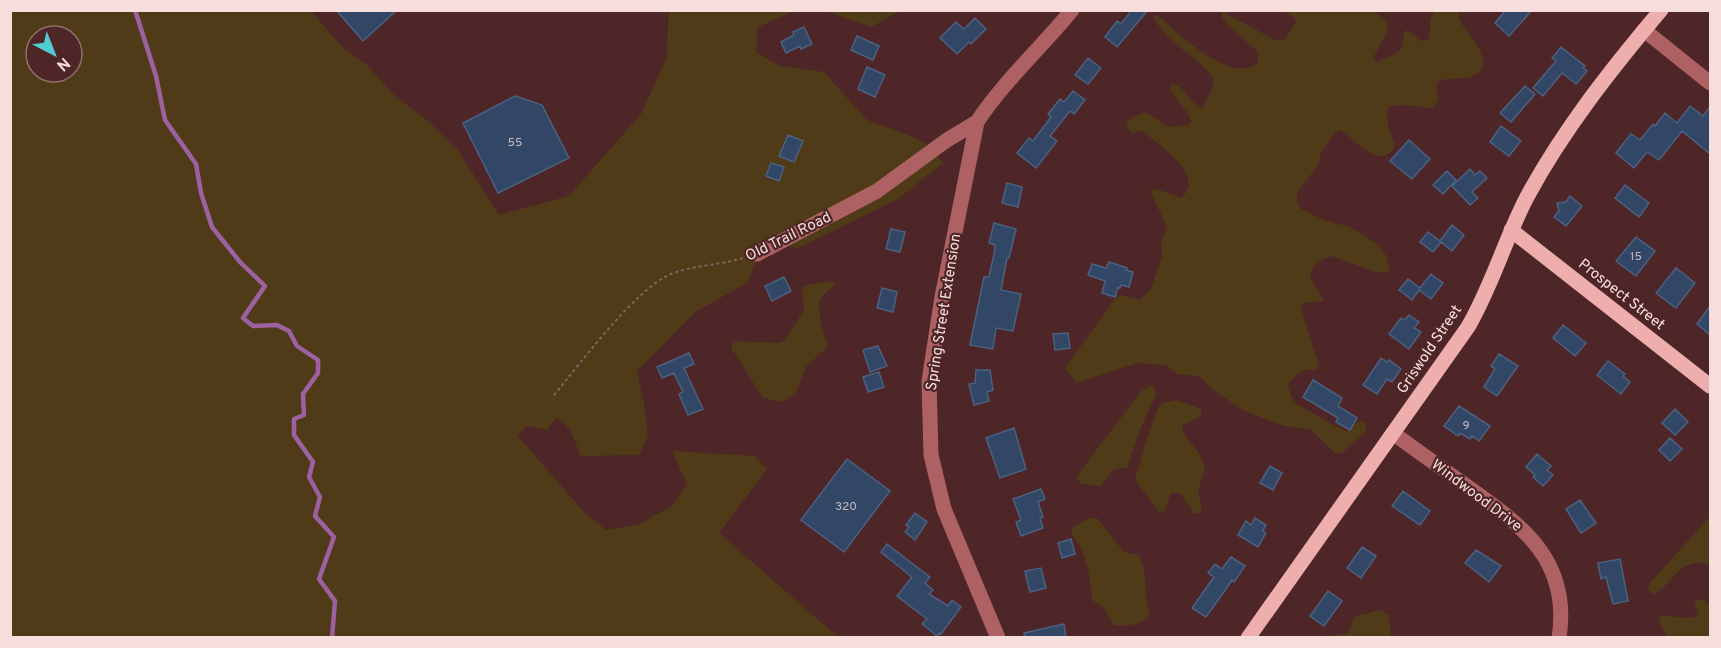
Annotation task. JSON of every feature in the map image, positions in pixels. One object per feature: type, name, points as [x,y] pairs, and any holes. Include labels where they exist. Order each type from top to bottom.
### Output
[{"type":"main road","name":"Griswold Street","points":[[1248,638],[1475,315],[1511,230],[1548,161],[1603,82],[1661,10]]},
{"type":"main road","name":"Prospect Street","points":[[1511,230],[1710,386]]},
{"type":"street","name":"Spring Street Extension","points":[[998,638],[944,509],[931,455],[929,381],[942,297],[977,122],[993,98],[1072,10]]},
{"type":"street","points":[[1644,30],[1710,83]]},
{"type":"street","name":"Old Trail Road","points":[[757,254],[877,191],[947,140],[977,122]]},
{"type":"street","name":"Windwood Drive","points":[[1393,433],[1505,513],[1535,542],[1556,583],[1561,614],[1559,638]]},
{"type":"path","name":"Old Trail Road","points":[[554,395],[609,330],[655,282],[683,270],[757,254]]},
{"type":"shaded area","points":[[10,11],[311,11],[342,47],[367,65],[396,97],[427,120],[458,150],[499,215],[569,196],[641,114],[666,59],[669,11],[793,11],[758,27],[756,52],[780,66],[824,72],[867,120],[925,143],[943,163],[898,199],[798,248],[765,241],[747,283],[695,312],[637,371],[648,436],[639,455],[580,456],[569,429],[556,418],[547,430],[527,426],[518,436],[584,512],[606,530],[640,524],[673,505],[687,484],[672,451],[755,456],[767,469],[719,533],[838,637],[11,637]]},
{"type":"shaded area","points":[[826,11],[900,11],[871,27]]},
{"type":"shaded area","points":[[1225,11],[1277,41],[1285,39],[1296,22],[1295,18],[1284,11],[1373,11],[1385,19],[1388,30],[1373,58],[1377,63],[1399,51],[1407,30],[1421,41],[1428,40],[1431,18],[1435,11],[1459,11],[1461,22],[1483,58],[1480,71],[1472,76],[1439,81],[1436,86],[1439,100],[1432,108],[1390,106],[1387,121],[1395,147],[1383,156],[1362,148],[1339,130],[1321,153],[1318,165],[1297,193],[1301,209],[1324,220],[1350,227],[1379,245],[1387,257],[1390,271],[1375,272],[1332,256],[1328,257],[1315,266],[1310,277],[1324,301],[1303,303],[1301,308],[1319,367],[1316,370],[1300,372],[1294,377],[1288,384],[1290,394],[1298,404],[1344,430],[1347,431],[1362,421],[1366,425],[1366,431],[1342,453],[1335,453],[1310,429],[1284,426],[1242,410],[1212,389],[1199,376],[1177,374],[1166,365],[1138,363],[1079,382],[1076,382],[1065,368],[1114,300],[1120,295],[1140,300],[1151,289],[1162,256],[1161,242],[1167,227],[1150,191],[1157,189],[1181,198],[1188,189],[1188,180],[1177,160],[1141,130],[1133,133],[1127,128],[1126,123],[1132,117],[1146,112],[1168,127],[1188,125],[1191,122],[1190,117],[1170,89],[1171,85],[1174,84],[1186,93],[1202,109],[1212,89],[1214,80],[1208,71],[1166,35],[1153,15],[1157,15],[1191,44],[1219,62],[1233,67],[1246,68],[1258,63],[1258,52],[1226,23],[1222,17],[1222,12]]},
{"type":"shaded area","points":[[834,281],[834,285],[822,297],[819,307],[827,347],[806,367],[796,392],[783,402],[763,398],[732,349],[732,344],[735,341],[780,343],[785,340],[804,310],[802,288],[806,285]]},
{"type":"shaded area","points":[[1152,385],[1156,394],[1139,432],[1128,466],[1114,469],[1101,486],[1081,484],[1076,477],[1142,390]]},
{"type":"shaded area","points":[[1176,400],[1201,409],[1201,416],[1183,425],[1182,431],[1200,455],[1205,468],[1198,491],[1202,509],[1200,513],[1195,514],[1180,493],[1171,493],[1164,512],[1160,513],[1135,480],[1159,406]]},
{"type":"shaded area","points":[[1710,516],[1710,565],[1700,563],[1685,567],[1655,594],[1650,592],[1647,587]]},
{"type":"shaded area","points":[[1090,518],[1097,518],[1124,552],[1139,555],[1144,569],[1150,614],[1139,623],[1114,625],[1103,607],[1092,600],[1087,565],[1081,548],[1071,533],[1073,527]]},
{"type":"shaded area","points":[[1703,599],[1710,606],[1710,637],[1668,637],[1658,621],[1662,615],[1696,617],[1699,614],[1694,603],[1696,600]]},
{"type":"shaded area","points":[[1380,610],[1389,615],[1391,637],[1323,637],[1349,633],[1353,619],[1357,616]]},
{"type":"building","points":[[336,10],[397,10],[363,41]]},
{"type":"building","points":[[1132,10],[1148,10],[1117,47],[1105,37],[1117,21],[1121,24]]},
{"type":"building","points":[[1506,10],[1532,10],[1509,36],[1495,23]]},
{"type":"building","points":[[975,18],[986,29],[957,54],[940,38],[956,22],[964,29]]},
{"type":"building","points":[[804,27],[812,44],[801,49],[800,46],[786,53],[781,42],[794,35],[793,32]]},
{"type":"building","points":[[857,36],[879,46],[873,60],[851,50]]},
{"type":"building","points":[[1561,47],[1585,66],[1583,68],[1587,71],[1576,84],[1562,73],[1543,96],[1533,88],[1556,61],[1552,58]]},
{"type":"building","points":[[1088,58],[1101,68],[1088,84],[1075,75]]},
{"type":"building","points":[[867,67],[885,75],[875,97],[858,89]]},
{"type":"building","points":[[1525,86],[1535,94],[1511,122],[1500,113]]},
{"type":"building","points":[[1073,91],[1085,100],[1074,114],[1070,111],[1050,136],[1057,141],[1036,168],[1017,153],[1029,138],[1033,141],[1051,117],[1048,114],[1060,99],[1064,102]]},
{"type":"building","points":[[515,96],[542,105],[569,158],[498,193],[463,123]]},
{"type":"building","points":[[1690,106],[1703,116],[1710,107],[1710,154],[1682,131],[1659,160],[1647,152],[1634,168],[1616,153],[1631,134],[1640,140],[1665,113],[1677,123]]},
{"type":"building","points":[[1501,126],[1521,141],[1509,156],[1490,142]]},
{"type":"building","points":[[788,135],[803,141],[794,162],[779,156]]},
{"type":"building","points":[[1409,140],[1430,159],[1412,179],[1390,161]]},
{"type":"building","points":[[771,163],[784,167],[779,181],[766,176]]},
{"type":"building","points":[[1470,169],[1475,175],[1480,171],[1487,178],[1472,192],[1478,198],[1470,205],[1452,186]]},
{"type":"building","points":[[1447,171],[1456,180],[1443,194],[1433,185]]},
{"type":"building","points":[[1007,183],[1022,187],[1018,207],[1002,203]]},
{"type":"building","points":[[1625,185],[1649,203],[1639,217],[1615,198]]},
{"type":"building","points":[[1570,196],[1582,206],[1566,226],[1554,217],[1559,211],[1557,203],[1566,202]]},
{"type":"building","points":[[994,223],[1016,229],[1009,258],[1007,258],[1001,290],[1021,294],[1013,331],[996,328],[993,349],[970,345],[984,277],[989,277],[994,254],[995,245],[989,243]]},
{"type":"building","points":[[1452,225],[1464,235],[1452,251],[1441,242],[1433,252],[1420,242],[1428,232],[1440,241]]},
{"type":"building","points":[[891,229],[905,232],[900,252],[886,249]]},
{"type":"building","points":[[1636,237],[1655,251],[1636,276],[1616,261]]},
{"type":"building","points":[[1109,262],[1133,272],[1129,287],[1121,285],[1120,288],[1118,287],[1115,297],[1102,293],[1105,281],[1088,275],[1092,264],[1106,268]]},
{"type":"building","points":[[1676,268],[1695,283],[1676,308],[1656,293]]},
{"type":"building","points":[[1431,274],[1443,283],[1431,299],[1419,290],[1412,300],[1399,290],[1408,279],[1420,288]]},
{"type":"building","points":[[784,277],[791,291],[772,301],[765,286]]},
{"type":"building","points":[[882,288],[897,292],[893,312],[877,308]]},
{"type":"building","points":[[1710,306],[1710,335],[1697,324]]},
{"type":"building","points":[[1409,315],[1419,322],[1414,328],[1421,332],[1409,349],[1389,334],[1401,318],[1405,320]]},
{"type":"building","points":[[1563,325],[1586,343],[1575,356],[1553,338]]},
{"type":"building","points":[[1068,333],[1070,348],[1055,350],[1053,334]]},
{"type":"building","points":[[878,346],[887,366],[870,372],[863,350]]},
{"type":"building","points":[[689,353],[694,364],[684,368],[703,409],[688,415],[679,394],[683,392],[674,373],[662,378],[657,367]]},
{"type":"building","points":[[1499,354],[1518,366],[1497,396],[1484,387],[1495,369],[1491,366]]},
{"type":"building","points":[[1381,358],[1387,362],[1389,360],[1401,369],[1392,382],[1387,379],[1377,394],[1363,385]]},
{"type":"building","points":[[1608,361],[1625,374],[1623,376],[1630,382],[1621,394],[1597,375]]},
{"type":"building","points":[[976,370],[990,370],[993,390],[987,392],[989,401],[974,405],[969,384],[975,383]]},
{"type":"building","points":[[879,372],[884,387],[868,392],[863,377]]},
{"type":"building","points":[[1313,380],[1342,398],[1338,406],[1357,418],[1350,430],[1336,422],[1338,418],[1303,397]]},
{"type":"building","points":[[1459,406],[1490,426],[1479,441],[1472,436],[1470,439],[1460,433],[1458,436],[1444,426]]},
{"type":"building","points":[[1675,409],[1688,422],[1675,435],[1662,423]]},
{"type":"building","points":[[1014,428],[1026,469],[1000,478],[986,438]]},
{"type":"building","points":[[1670,438],[1682,449],[1670,461],[1659,450]]},
{"type":"building","points":[[1537,454],[1551,466],[1547,470],[1553,475],[1543,486],[1526,467]]},
{"type":"building","points":[[847,459],[890,491],[844,552],[801,520]]},
{"type":"building","points":[[1270,466],[1282,473],[1273,490],[1260,483]]},
{"type":"building","points":[[1041,489],[1045,499],[1038,502],[1043,517],[1040,518],[1043,528],[1021,536],[1016,522],[1021,520],[1013,499]]},
{"type":"building","points":[[1403,491],[1430,511],[1420,525],[1392,506]]},
{"type":"building","points":[[1580,500],[1596,523],[1581,533],[1566,509]]},
{"type":"building","points":[[915,513],[927,522],[915,540],[905,532],[909,527],[906,525]]},
{"type":"building","points":[[1255,518],[1266,525],[1263,531],[1266,533],[1258,547],[1238,535],[1246,521],[1251,525]]},
{"type":"building","points":[[1071,539],[1075,554],[1062,558],[1058,543]]},
{"type":"building","points":[[887,544],[930,577],[925,583],[933,590],[929,594],[948,606],[952,600],[961,607],[941,634],[937,636],[922,624],[927,619],[897,596],[912,577],[881,552]]},
{"type":"building","points":[[1362,547],[1376,556],[1361,578],[1347,568]]},
{"type":"building","points":[[1476,550],[1501,566],[1489,582],[1465,563]]},
{"type":"building","points":[[1231,557],[1245,566],[1234,582],[1232,580],[1206,617],[1192,608],[1214,577],[1208,573],[1215,564],[1222,569]]},
{"type":"building","points":[[1620,559],[1628,601],[1613,604],[1606,577],[1601,579],[1598,563]]},
{"type":"building","points":[[1041,568],[1046,588],[1030,592],[1025,571]]},
{"type":"building","points":[[1328,591],[1342,601],[1324,626],[1310,616]]},
{"type":"building","points":[[1064,624],[1066,638],[1025,638],[1024,633]]},
{"type":"waterway","points":[[135,10],[156,76],[165,120],[196,164],[201,193],[212,227],[240,262],[265,286],[243,318],[253,326],[277,325],[289,331],[297,346],[318,360],[318,373],[303,394],[304,415],[294,419],[294,435],[313,462],[309,477],[320,497],[315,516],[334,537],[319,579],[335,601],[332,638]]}]
